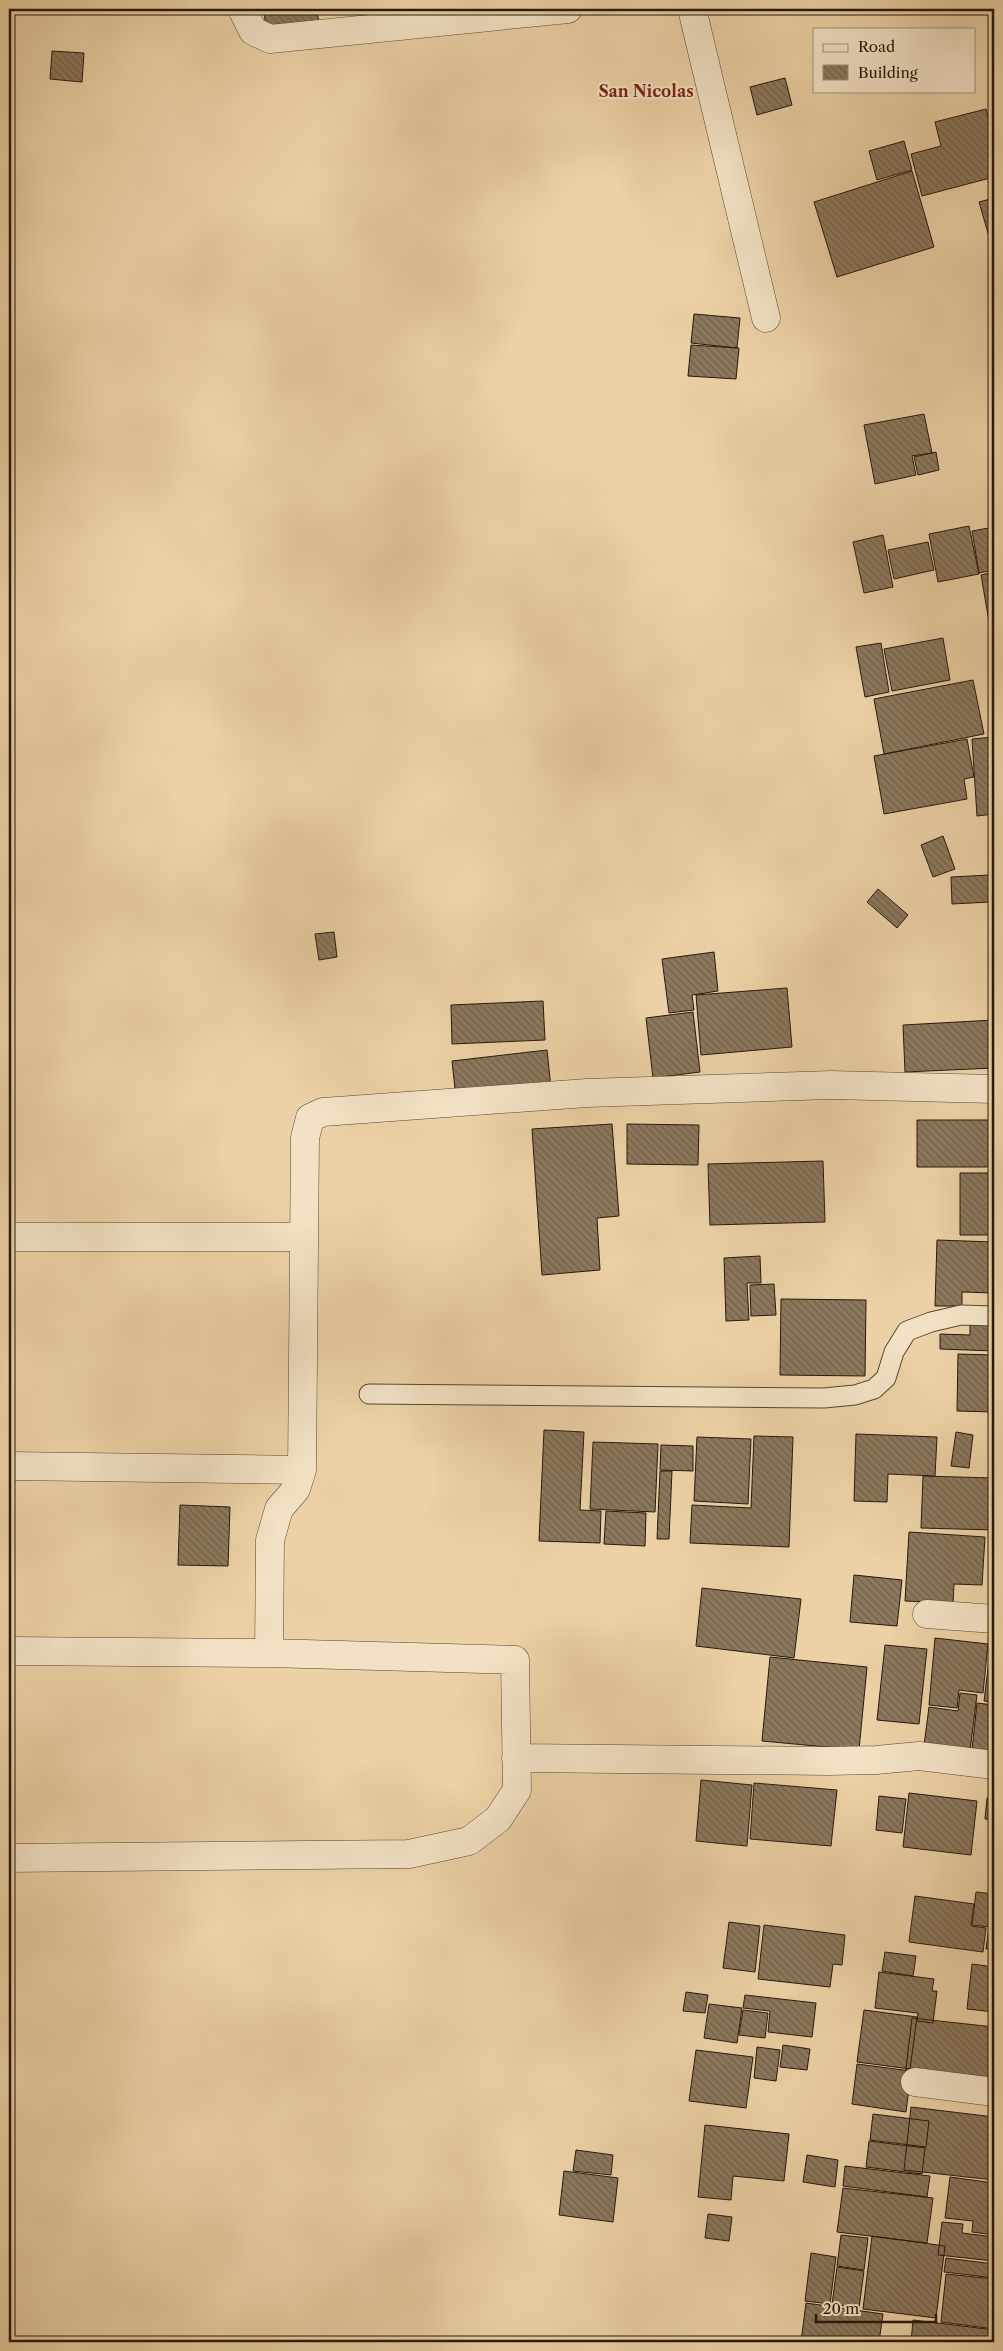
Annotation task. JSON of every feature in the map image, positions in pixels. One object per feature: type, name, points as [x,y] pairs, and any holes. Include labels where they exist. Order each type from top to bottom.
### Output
[{"type":"street","points":[[242,9],[253,31],[270,39],[568,9]]},
{"type":"street","points":[[692,9],[766,318]]},
{"type":"street","points":[[269,1653],[270,1540],[279,1509],[296,1489],[302,1470],[305,1138],[310,1118],[323,1112],[587,1093],[832,1085],[994,1090]]},
{"type":"street","points":[[9,1237],[304,1237]]},
{"type":"street","points":[[9,1466],[302,1470]]},
{"type":"street","points":[[927,1614],[994,1619]]},
{"type":"street","points":[[9,1651],[269,1653],[515,1660],[517,1790],[498,1819],[469,1841],[409,1854],[9,1858]]},
{"type":"street","points":[[516,1758],[828,1761],[876,1760],[920,1756],[994,1765]]},
{"type":"street","points":[[915,2082],[994,2092]]},
{"type":"lane","points":[[369,1394],[824,1398],[855,1395],[874,1389],[886,1378],[894,1352],[906,1331],[931,1322],[961,1315],[994,1316]]},
{"type":"building","points":[[264,9],[317,9],[319,25],[266,31]]},
{"type":"building","points":[[52,51],[84,53],[82,82],[50,79]]},
{"type":"building","points":[[785,78],[792,105],[757,115],[750,87]]},
{"type":"building","points":[[986,109],[994,141],[994,177],[922,196],[911,154],[941,146],[935,122]]},
{"type":"building","points":[[904,141],[912,170],[877,180],[869,151]]},
{"type":"building","points":[[912,171],[934,247],[837,277],[814,202]]},
{"type":"building","points":[[994,198],[994,239],[990,240],[979,202]]},
{"type":"building","points":[[694,314],[740,318],[737,348],[691,343]]},
{"type":"building","points":[[691,345],[739,348],[736,379],[688,376]]},
{"type":"building","points":[[924,414],[932,453],[912,456],[916,475],[875,484],[864,425]]},
{"type":"building","points":[[936,452],[939,470],[918,475],[914,457]]},
{"type":"building","points":[[969,526],[979,574],[938,582],[929,534]]},
{"type":"building","points":[[994,527],[994,570],[979,573],[972,531]]},
{"type":"building","points":[[883,535],[893,587],[864,593],[853,542]]},
{"type":"building","points":[[928,542],[934,570],[894,579],[888,550]]},
{"type":"building","points":[[994,572],[994,633],[991,633],[981,575]]},
{"type":"building","points":[[943,638],[950,680],[892,691],[884,649]]},
{"type":"building","points":[[881,643],[889,692],[865,697],[856,647]]},
{"type":"building","points":[[989,652],[994,652],[994,682],[992,682]]},
{"type":"building","points":[[973,680],[984,734],[884,754],[874,699]]},
{"type":"building","points":[[994,737],[994,814],[977,816],[972,739]]},
{"type":"building","points":[[967,739],[974,777],[964,779],[967,799],[884,814],[874,756]]},
{"type":"building","points":[[943,836],[955,869],[933,877],[921,845]]},
{"type":"building","points":[[989,875],[990,902],[952,904],[951,877]]},
{"type":"building","points":[[878,889],[908,915],[897,928],[867,902]]},
{"type":"building","points":[[334,932],[337,957],[319,960],[315,934]]},
{"type":"building","points":[[714,952],[718,991],[692,995],[694,1010],[669,1013],[662,959]]},
{"type":"building","points":[[787,988],[792,1047],[701,1055],[696,995]]},
{"type":"building","points":[[543,1001],[545,1040],[452,1044],[451,1005]]},
{"type":"building","points":[[693,1012],[700,1072],[653,1078],[646,1018]]},
{"type":"building","points":[[994,1020],[994,1068],[905,1072],[903,1025]]},
{"type":"building","points":[[547,1050],[551,1088],[456,1098],[452,1061]]},
{"type":"building","points":[[917,1120],[994,1120],[994,1167],[917,1167]]},
{"type":"building","points":[[612,1124],[619,1216],[597,1218],[600,1270],[542,1275],[532,1129]]},
{"type":"building","points":[[627,1124],[699,1125],[698,1165],[627,1164]]},
{"type":"building","points":[[823,1161],[825,1222],[710,1225],[708,1164]]},
{"type":"building","points":[[960,1173],[994,1173],[994,1235],[960,1235]]},
{"type":"building","points":[[937,1240],[994,1242],[994,1293],[962,1292],[962,1306],[935,1306]]},
{"type":"building","points":[[760,1256],[761,1283],[747,1283],[749,1320],[726,1321],[724,1258]]},
{"type":"building","points":[[774,1284],[776,1315],[751,1316],[750,1285]]},
{"type":"building","points":[[781,1299],[866,1300],[865,1376],[780,1375]]},
{"type":"building","points":[[970,1322],[994,1322],[994,1351],[940,1349],[940,1334],[970,1335]]},
{"type":"building","points":[[958,1354],[994,1355],[994,1412],[957,1411]]},
{"type":"building","points":[[544,1430],[584,1432],[580,1510],[601,1511],[600,1543],[539,1541]]},
{"type":"building","points":[[956,1432],[973,1435],[969,1468],[951,1466]]},
{"type":"building","points":[[856,1434],[937,1437],[935,1476],[888,1474],[887,1502],[854,1501]]},
{"type":"building","points":[[754,1436],[793,1437],[789,1547],[690,1543],[692,1505],[751,1508]]},
{"type":"building","points":[[697,1437],[751,1439],[748,1504],[694,1501]]},
{"type":"building","points":[[593,1442],[658,1444],[655,1512],[590,1509]]},
{"type":"building","points":[[661,1445],[693,1446],[693,1471],[660,1470]]},
{"type":"building","points":[[660,1471],[672,1471],[669,1539],[657,1539]]},
{"type":"building","points":[[923,1476],[994,1478],[994,1530],[921,1528]]},
{"type":"building","points":[[180,1505],[230,1507],[228,1566],[178,1565]]},
{"type":"building","points":[[606,1511],[646,1513],[645,1546],[604,1544]]},
{"type":"building","points":[[909,1532],[985,1537],[982,1585],[954,1584],[953,1603],[905,1601]]},
{"type":"building","points":[[854,1575],[902,1580],[897,1626],[850,1622]]},
{"type":"building","points":[[702,1588],[801,1599],[794,1658],[696,1646]]},
{"type":"building","points":[[935,1638],[988,1644],[983,1693],[959,1690],[957,1708],[929,1705]]},
{"type":"building","points":[[991,1644],[994,1645],[994,1702],[984,1701]]},
{"type":"building","points":[[885,1645],[927,1649],[919,1724],[877,1720]]},
{"type":"building","points":[[770,1657],[867,1667],[859,1750],[762,1741]]},
{"type":"building","points":[[960,1693],[977,1695],[969,1759],[923,1753],[929,1707],[958,1711]]},
{"type":"building","points":[[977,1703],[994,1705],[994,1761],[971,1759]]},
{"type":"building","points":[[701,1780],[752,1785],[747,1846],[696,1841]]},
{"type":"building","points":[[754,1783],[837,1790],[831,1846],[750,1839]]},
{"type":"building","points":[[909,1793],[977,1801],[971,1855],[903,1847]]},
{"type":"building","points":[[879,1796],[906,1799],[902,1833],[876,1830]]},
{"type":"building","points":[[987,1798],[994,1799],[994,1820],[985,1819]]},
{"type":"building","points":[[976,1892],[994,1894],[994,1949],[986,1949],[989,1927],[972,1925]]},
{"type":"building","points":[[915,1896],[974,1904],[971,1926],[986,1928],[983,1952],[909,1942]]},
{"type":"building","points":[[729,1922],[760,1926],[755,1972],[723,1968]]},
{"type":"building","points":[[764,1925],[845,1935],[842,1965],[833,1964],[830,1987],[758,1979]]},
{"type":"building","points":[[885,1952],[916,1956],[913,1976],[882,1971]]},
{"type":"building","points":[[972,1964],[994,1967],[994,2012],[967,2009]]},
{"type":"building","points":[[879,1972],[934,1979],[932,1991],[937,1991],[933,2023],[917,2021],[918,2013],[875,2008]]},
{"type":"building","points":[[686,1992],[708,1995],[705,2013],[683,2011]]},
{"type":"building","points":[[745,1995],[816,2003],[812,2037],[768,2032],[770,2011],[743,2008]]},
{"type":"building","points":[[709,2004],[742,2008],[737,2043],[704,2038]]},
{"type":"building","points":[[743,2010],[768,2013],[765,2038],[739,2035]]},
{"type":"building","points":[[864,2010],[917,2017],[910,2069],[857,2062]]},
{"type":"building","points":[[912,2018],[994,2027],[994,2087],[905,2077]]},
{"type":"building","points":[[783,2045],[810,2049],[807,2070],[780,2067]]},
{"type":"building","points":[[757,2047],[780,2050],[776,2081],[754,2078]]},
{"type":"building","points":[[696,2050],[753,2057],[746,2108],[689,2101]]},
{"type":"building","points":[[857,2064],[911,2071],[906,2112],[852,2104]]},
{"type":"building","points":[[911,2107],[994,2117],[994,2180],[904,2170]]},
{"type":"building","points":[[873,2114],[929,2121],[926,2147],[870,2140]]},
{"type":"building","points":[[705,2125],[789,2134],[784,2181],[733,2176],[731,2200],[698,2197]]},
{"type":"building","points":[[869,2141],[925,2148],[922,2174],[866,2167]]},
{"type":"building","points":[[576,2150],[613,2155],[611,2175],[573,2171]]},
{"type":"building","points":[[807,2155],[838,2160],[835,2187],[803,2182]]},
{"type":"building","points":[[845,2166],[930,2176],[927,2197],[843,2186]]},
{"type":"building","points":[[564,2171],[618,2178],[613,2222],[559,2215]]},
{"type":"building","points":[[950,2177],[994,2183],[994,2235],[972,2232],[973,2221],[945,2218]]},
{"type":"building","points":[[843,2188],[933,2198],[927,2243],[837,2232]]},
{"type":"building","points":[[708,2214],[732,2217],[729,2241],[705,2238]]},
{"type":"building","points":[[942,2222],[963,2224],[962,2233],[994,2237],[994,2261],[938,2255]]},
{"type":"building","points":[[841,2235],[868,2238],[864,2270],[837,2266]]},
{"type":"building","points":[[872,2236],[945,2246],[936,2318],[863,2309]]},
{"type":"building","points":[[811,2253],[836,2257],[830,2304],[805,2301]]},
{"type":"building","points":[[946,2258],[994,2264],[994,2278],[944,2272]]},
{"type":"building","points":[[837,2267],[864,2271],[859,2308],[832,2304]]},
{"type":"building","points":[[946,2274],[994,2279],[994,2329],[941,2322]]},
{"type":"building","points":[[806,2303],[883,2314],[879,2342],[801,2342]]},
{"type":"building","points":[[913,2320],[994,2330],[994,2342],[911,2342]]},
{"type":"district","name":"San Nicolas","points":[[646,91]]}]
